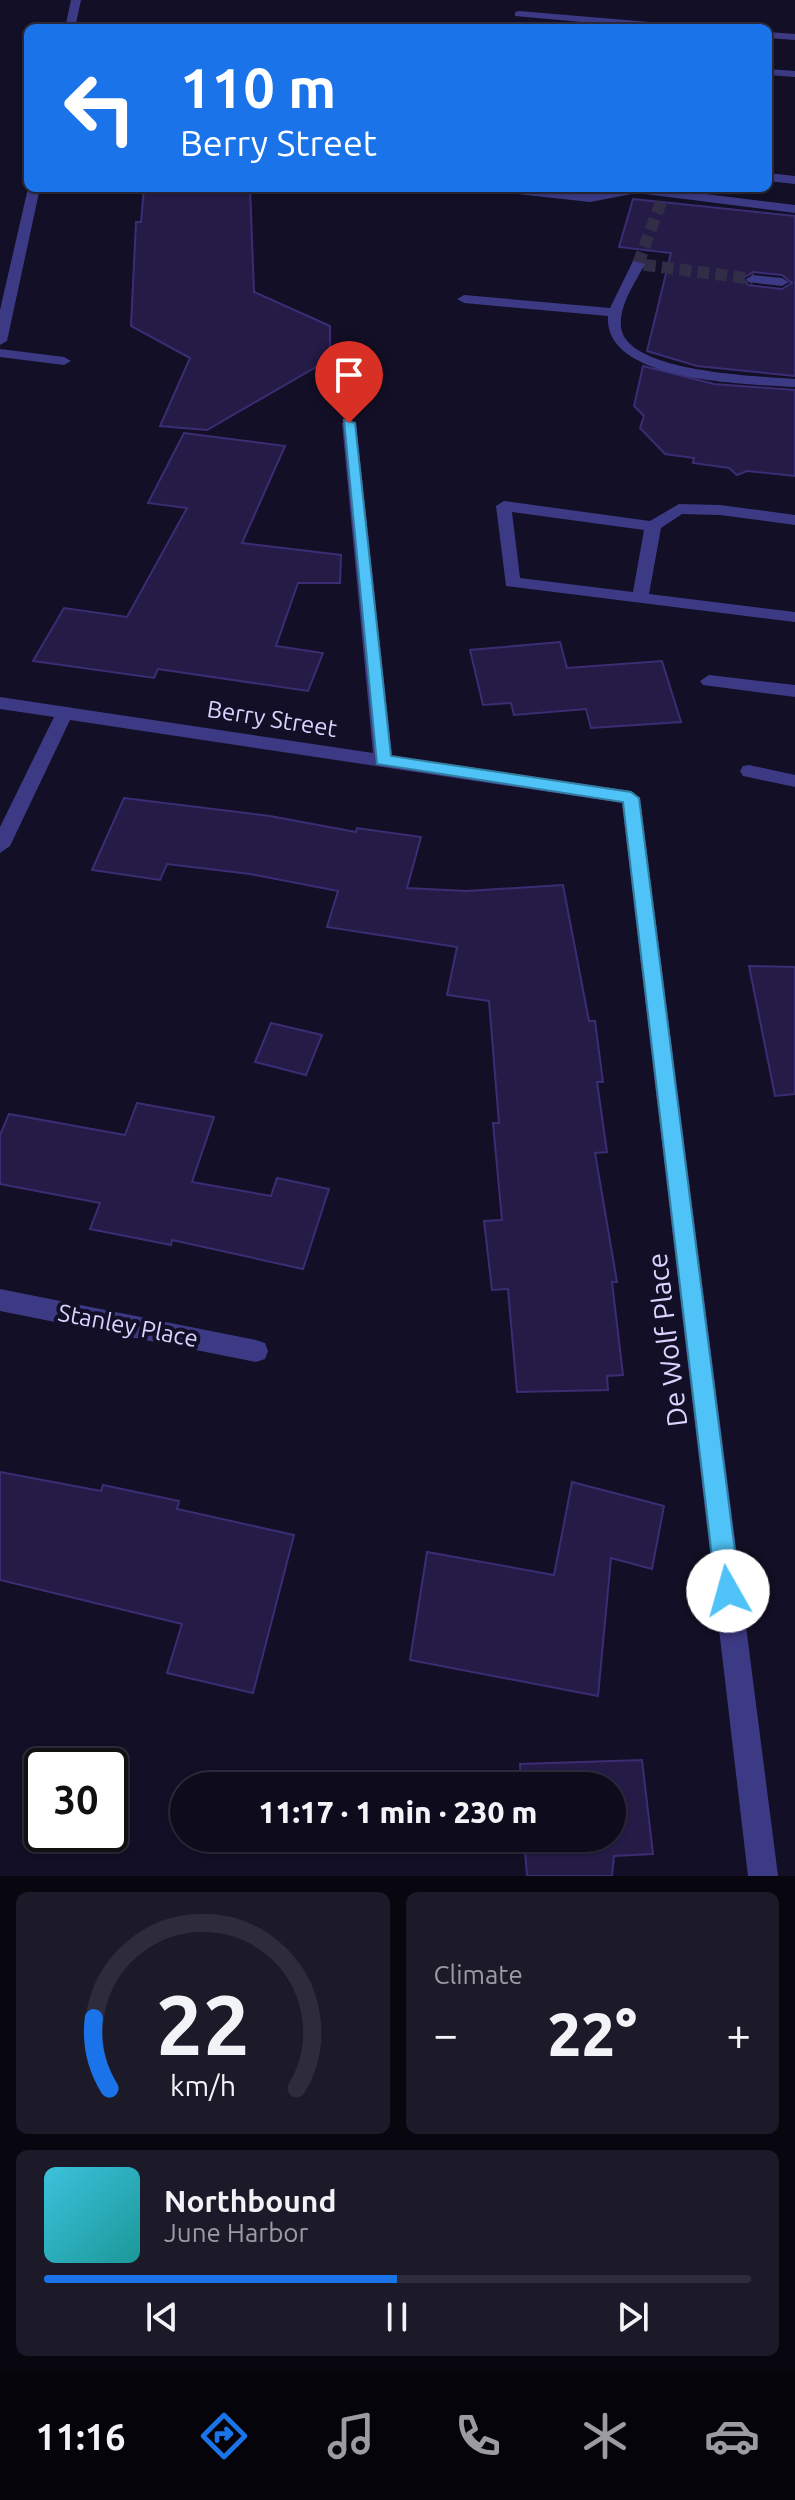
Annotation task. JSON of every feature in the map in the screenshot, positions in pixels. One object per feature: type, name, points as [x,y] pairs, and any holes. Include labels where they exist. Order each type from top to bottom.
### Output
[{"type":"street","points":[[71,24],[76,0]]},
{"type":"street","points":[[519,14],[638,24]]},
{"type":"street","points":[[772,35],[795,37]]},
{"type":"street","points":[[772,72],[795,74]]},
{"type":"street","points":[[772,177],[795,180]]},
{"type":"street","points":[[0,341],[33,192]]},
{"type":"street","points":[[535,192],[590,198],[621,192]]},
{"type":"street","points":[[646,192],[665,198],[795,209]]},
{"type":"street","points":[[638,264],[615,313],[615,332],[639,358],[696,373],[795,383]]},
{"type":"street","points":[[753,279],[782,282]]},
{"type":"street","points":[[464,299],[615,313]]},
{"type":"street","points":[[0,353],[64,361]]},
{"type":"street","points":[[349,423],[383,760]]},
{"type":"street","points":[[795,520],[720,510],[679,509],[653,526],[504,506],[512,582],[795,617]]},
{"type":"street","points":[[640,598],[653,526]]},
{"type":"street","points":[[709,681],[795,691]]},
{"type":"street","name":"Berry Street","points":[[0,703],[631,798]]},
{"type":"street","points":[[0,846],[65,712]]},
{"type":"street","points":[[749,771],[795,781]]},
{"type":"street","name":"De Wolf Place","points":[[631,798],[763,1876]]},
{"type":"street","name":"Stanley Place","points":[[0,1300],[256,1351]]},
{"type":"building","points":[[144,192],[250,192],[254,292],[330,326],[330,359],[207,430],[160,426],[190,358],[131,326],[136,222],[141,222]]},
{"type":"building","points":[[633,199],[795,216],[795,376],[697,366],[647,351],[671,253],[619,247]],"holes":[[[753,272],[782,275],[792,283],[782,289],[748,285],[743,278]]]},
{"type":"building","points":[[643,366],[714,384],[795,390],[795,476],[747,471],[737,475],[729,468],[693,463],[694,458],[665,454],[640,428],[644,416],[634,406]]},
{"type":"building","points":[[184,433],[285,446],[242,543],[341,555],[340,583],[298,583],[276,646],[323,653],[308,691],[158,669],[154,678],[33,661],[64,608],[127,617],[187,508],[148,503]]},
{"type":"building","points":[[560,642],[567,668],[662,661],[681,722],[591,728],[586,709],[514,715],[511,703],[483,705],[470,650]]},
{"type":"building","points":[[124,798],[270,816],[356,832],[357,828],[421,837],[407,888],[466,891],[563,885],[589,1021],[595,1021],[603,1082],[597,1082],[607,1152],[595,1153],[617,1282],[612,1282],[623,1375],[607,1376],[608,1390],[517,1392],[508,1289],[492,1290],[484,1221],[502,1220],[493,1123],[499,1123],[489,1001],[447,995],[457,947],[327,927],[338,891],[250,874],[167,864],[160,880],[92,870]]},
{"type":"building","points":[[749,966],[795,967],[795,1094],[775,1096]]},
{"type":"building","points":[[271,1023],[322,1035],[306,1075],[255,1062]]},
{"type":"building","points":[[137,1103],[214,1117],[192,1182],[271,1196],[277,1178],[329,1189],[303,1269],[172,1240],[171,1245],[90,1229],[100,1203],[0,1184],[0,1135],[9,1114],[125,1135]]},
{"type":"building","points":[[0,1472],[101,1491],[103,1485],[179,1501],[177,1509],[294,1535],[253,1693],[167,1673],[182,1624],[0,1580]]},
{"type":"building","points":[[572,1482],[664,1506],[652,1569],[611,1558],[598,1696],[410,1660],[427,1552],[554,1575]]},
{"type":"building","points":[[642,1760],[653,1854],[614,1856],[612,1876],[527,1876],[525,1852],[626,1852],[626,1772],[520,1772],[520,1764]]},
{"type":"tunnel","points":[[661,202],[638,264],[753,279]]},
{"type":"route","points":[[349,423],[383,760],[631,798],[728,1591]]}]
